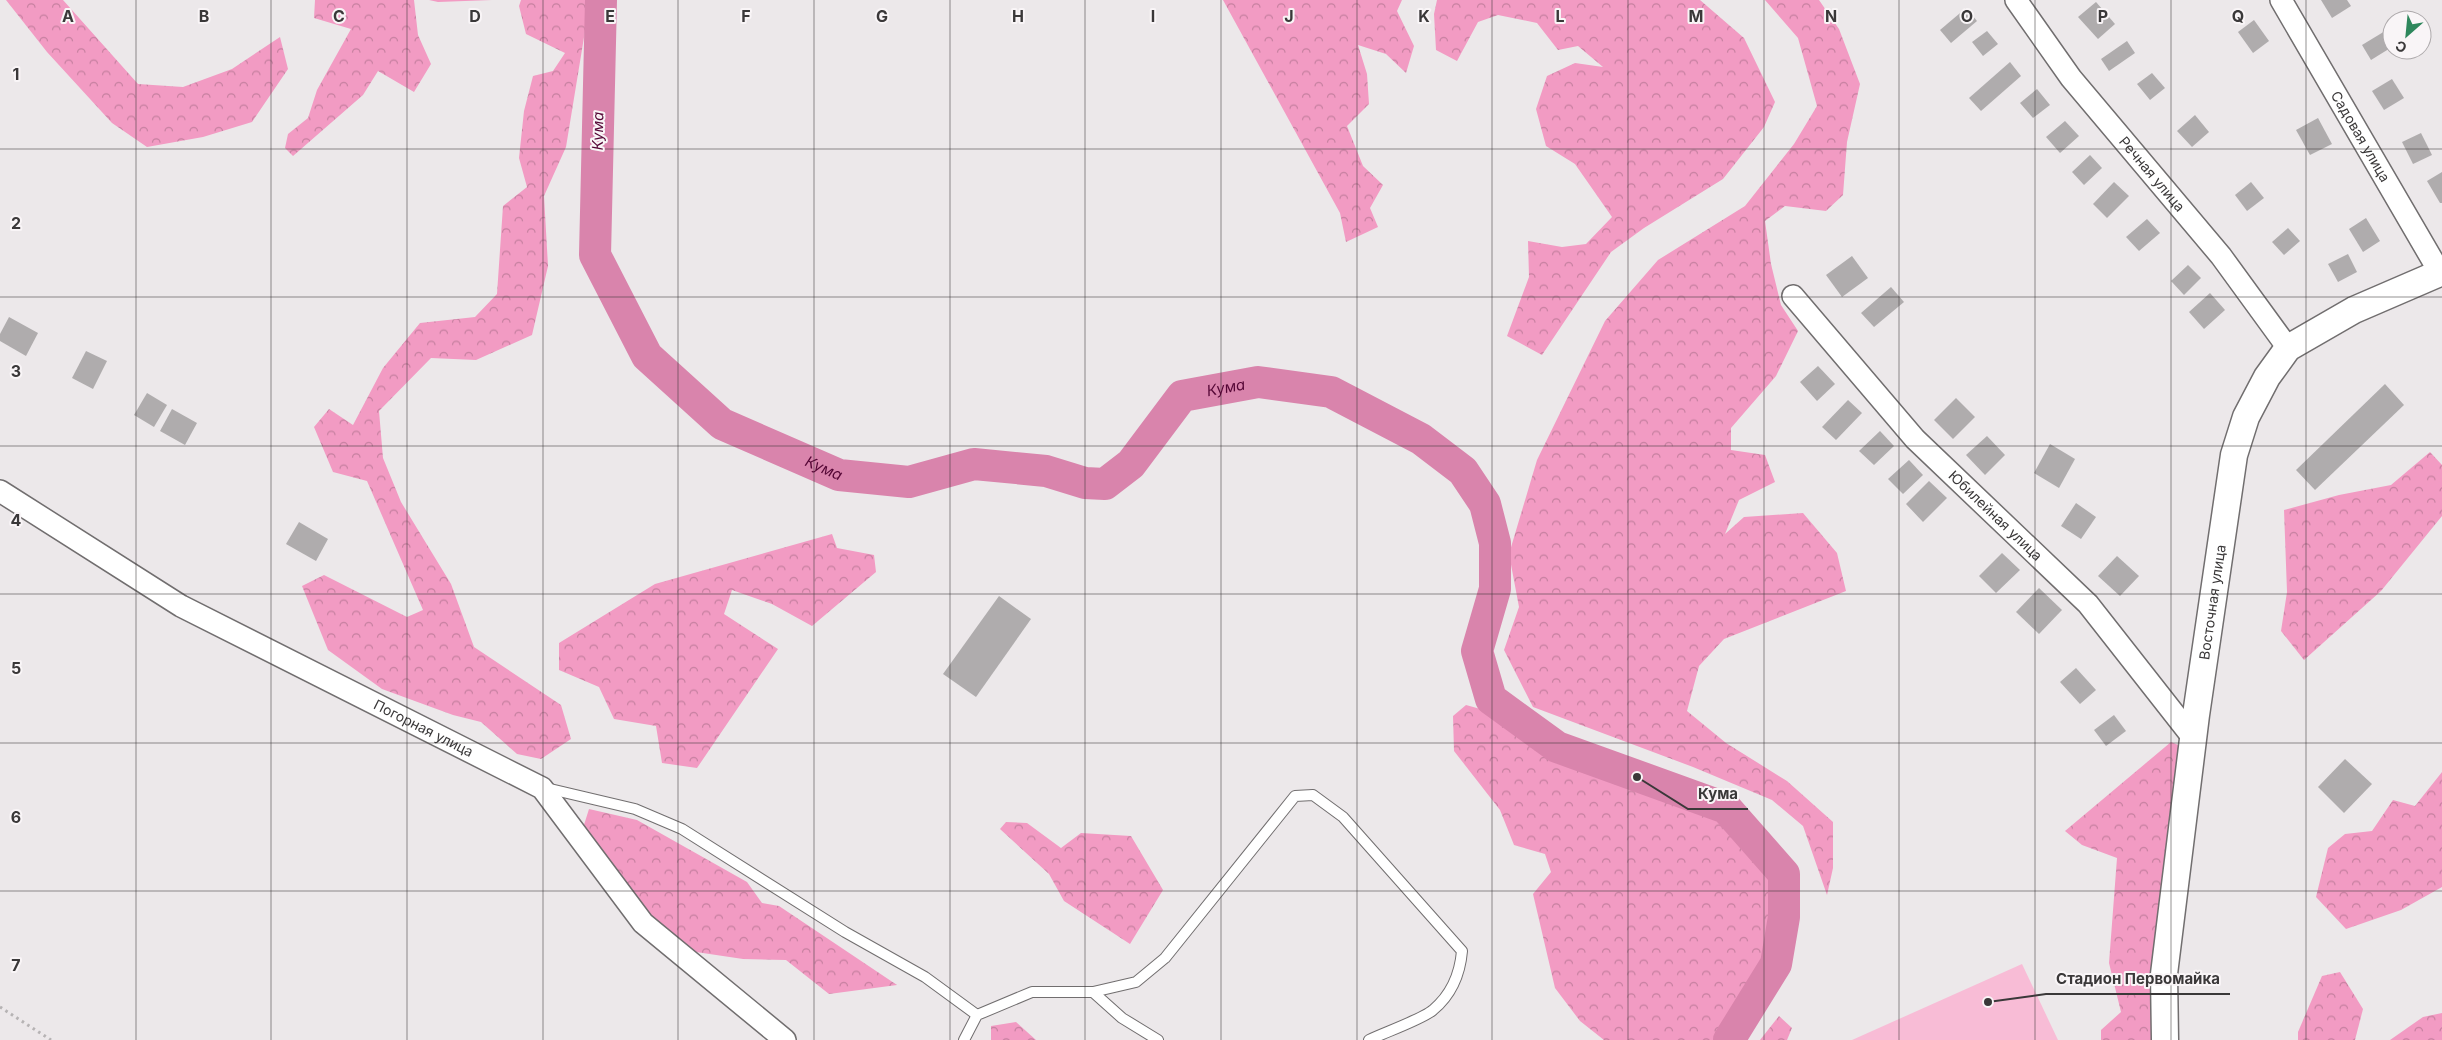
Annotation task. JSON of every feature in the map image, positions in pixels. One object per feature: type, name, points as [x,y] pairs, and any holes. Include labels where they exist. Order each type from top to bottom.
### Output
[{"type":"street","name":"Речная улица","points":[[2016,0],[2071,78],[2222,256],[2288,348]]},
{"type":"street","name":"Садовая улица","points":[[2281,0],[2441,272]]},
{"type":"street","name":"Восточная улица","points":[[2164,1040],[2164,974],[2194,739],[2234,456],[2246,417],[2267,377],[2288,348],[2354,310],[2441,272]]},
{"type":"street","name":"Юбилейная улица","points":[[1793,296],[1915,439],[2088,604],[2194,739]]},
{"type":"street","name":"Погорная улица","points":[[0,491],[181,606],[542,788],[643,923],[785,1040]]},
{"type":"lane","points":[[542,788],[636,809],[682,829],[845,932],[925,977],[978,1015]]},
{"type":"lane","points":[[964,1040],[978,1015],[1032,992],[1093,992],[1136,982],[1165,958],[1295,796],[1314,795],[1343,817],[1462,951],[1456,982],[1433,1010],[1369,1040]]},
{"type":"lane","points":[[1093,992],[1122,1018],[1158,1040]]},
{"type":"path","points":[[0,1007],[51,1040]]},
{"type":"green space","points":[[6,0],[63,0],[138,84],[183,87],[232,69],[280,37],[288,69],[252,122],[203,137],[147,147],[112,123],[47,52]]},
{"type":"green space","points":[[315,0],[414,0],[418,35],[431,64],[414,92],[378,71],[363,95],[293,156],[285,148],[288,134],[308,118],[317,90],[351,29],[314,18]]},
{"type":"green space","points":[[429,0],[492,0],[438,2]]},
{"type":"green space","points":[[521,0],[587,0],[587,19],[566,147],[544,196],[548,266],[532,335],[476,360],[431,358],[379,411],[383,458],[401,502],[451,584],[474,647],[561,705],[571,739],[541,759],[517,754],[481,722],[453,715],[382,689],[328,650],[302,586],[324,575],[407,617],[423,610],[367,481],[333,472],[314,427],[329,409],[353,425],[383,368],[420,323],[475,317],[497,294],[503,206],[527,187],[519,158],[524,111],[533,76],[553,71],[565,53],[526,34],[519,6]]},
{"type":"green space","points":[[1223,0],[1402,0],[1397,11],[1414,46],[1406,73],[1386,54],[1358,45],[1367,74],[1369,104],[1347,126],[1363,166],[1383,185],[1370,208],[1378,227],[1346,242],[1340,213]]},
{"type":"green space","points":[[1437,0],[1700,0],[1744,38],[1775,102],[1764,127],[1723,179],[1644,228],[1611,252],[1542,355],[1507,336],[1529,277],[1528,241],[1562,247],[1586,244],[1612,217],[1575,164],[1546,146],[1536,109],[1547,76],[1575,63],[1603,67],[1578,46],[1558,50],[1537,23],[1498,15],[1478,22],[1457,61],[1436,50],[1434,14]]},
{"type":"green space","points":[[1765,0],[1819,0],[1839,29],[1860,84],[1847,142],[1843,195],[1826,211],[1785,206],[1765,221],[1771,264],[1781,305],[1798,331],[1776,376],[1731,428],[1731,450],[1765,455],[1775,482],[1739,500],[1725,534],[1744,517],[1803,513],[1837,553],[1846,591],[1724,639],[1699,666],[1687,711],[1726,743],[1787,781],[1833,822],[1833,868],[1827,895],[1803,826],[1772,800],[1693,767],[1533,707],[1504,650],[1519,607],[1509,554],[1537,460],[1605,321],[1658,260],[1745,206],[1794,144],[1817,106],[1798,38]]},
{"type":"green space","points":[[2430,452],[2442,465],[2442,516],[2381,591],[2304,660],[2281,631],[2287,592],[2284,510],[2339,495],[2391,485]]},
{"type":"green space","points":[[832,534],[837,548],[874,555],[876,572],[812,626],[772,604],[732,590],[724,614],[778,649],[697,768],[662,763],[656,726],[614,719],[599,687],[559,670],[559,643],[655,584]]},
{"type":"green space","points":[[1466,705],[1484,710],[1556,763],[1719,813],[1773,876],[1765,960],[1715,1040],[1604,1040],[1580,1021],[1555,988],[1533,894],[1551,872],[1545,854],[1514,845],[1500,810],[1454,751],[1453,716]]},
{"type":"green space","points":[[2171,742],[2183,747],[2155,1040],[2101,1040],[2101,1030],[2121,1012],[2109,963],[2117,858],[2082,845],[2065,831]]},
{"type":"green space","points":[[2442,772],[2442,887],[2401,910],[2346,929],[2316,897],[2328,848],[2345,834],[2372,831],[2393,800],[2415,806]]},
{"type":"green space","points":[[589,809],[637,820],[747,882],[762,903],[779,906],[897,985],[829,994],[786,960],[743,959],[696,952],[646,915],[583,828]]},
{"type":"green space","points":[[1006,822],[1027,823],[1061,848],[1081,833],[1131,836],[1163,890],[1130,944],[1064,901],[1049,874],[1000,829]]},
{"type":"green space","points":[[2340,972],[2363,1009],[2355,1040],[2298,1040],[2298,1032],[2322,976]]},
{"type":"green space","points":[[2442,1013],[2442,1040],[2390,1040],[2423,1017]]},
{"type":"green space","points":[[1779,1016],[1792,1028],[1787,1040],[1760,1040]]},
{"type":"green space","points":[[1016,1022],[1036,1040],[991,1040],[991,1026]]},
{"type":"shaded area","points":[[2022,964],[2058,1040],[1852,1040]]},
{"type":"building","points":[[2321,0],[2347,0],[2351,6],[2332,18]]},
{"type":"building","points":[[2096,2],[2115,24],[2098,39],[2078,17]]},
{"type":"building","points":[[1966,8],[1977,21],[1951,43],[1940,30]]},
{"type":"building","points":[[2254,20],[2269,41],[2253,53],[2238,32]]},
{"type":"building","points":[[1987,31],[1998,44],[1983,56],[1972,42]]},
{"type":"building","points":[[2382,33],[2382,53],[2371,60],[2362,45]]},
{"type":"building","points":[[2127,41],[2135,53],[2109,71],[2101,59]]},
{"type":"building","points":[[2010,62],[2021,76],[1981,111],[1969,98]]},
{"type":"building","points":[[2152,73],[2165,88],[2150,100],[2137,84]]},
{"type":"building","points":[[2392,79],[2404,98],[2384,110],[2372,91]]},
{"type":"building","points":[[2037,89],[2050,105],[2033,118],[2020,103]]},
{"type":"building","points":[[2195,115],[2209,132],[2192,147],[2177,131]]},
{"type":"building","points":[[2318,118],[2332,144],[2310,155],[2296,130]]},
{"type":"building","points":[[2065,121],[2079,136],[2060,153],[2046,137]]},
{"type":"building","points":[[2421,133],[2432,155],[2413,164],[2402,142]]},
{"type":"building","points":[[2090,155],[2102,168],[2084,185],[2072,172]]},
{"type":"building","points":[[2442,172],[2442,203],[2440,203],[2427,181]]},
{"type":"building","points":[[2114,182],[2129,196],[2107,218],[2093,204]]},
{"type":"building","points":[[2251,182],[2264,198],[2247,211],[2235,195]]},
{"type":"building","points":[[2366,218],[2380,241],[2363,252],[2349,229]]},
{"type":"building","points":[[2147,219],[2160,233],[2139,251],[2126,237]]},
{"type":"building","points":[[2288,228],[2300,241],[2284,255],[2272,242]]},
{"type":"building","points":[[2348,254],[2357,272],[2338,282],[2328,264]]},
{"type":"building","points":[[1852,256],[1868,278],[1842,297],[1826,275]]},
{"type":"building","points":[[2188,265],[2201,278],[2184,295],[2171,281]]},
{"type":"building","points":[[1891,287],[1904,302],[1874,327],[1861,313]]},
{"type":"building","points":[[2210,293],[2225,310],[2204,329],[2189,312]]},
{"type":"building","points":[[9,317],[38,333],[26,356],[0,341],[0,334]]},
{"type":"building","points":[[86,351],[107,361],[93,389],[72,378]]},
{"type":"building","points":[[1818,366],[1835,384],[1817,401],[1800,382]]},
{"type":"building","points":[[2385,384],[2404,405],[2315,490],[2296,470]]},
{"type":"building","points":[[147,393],[167,405],[154,427],[134,415]]},
{"type":"building","points":[[1956,398],[1975,417],[1953,439],[1934,420]]},
{"type":"building","points":[[1848,400],[1862,413],[1836,440],[1822,427]]},
{"type":"building","points":[[172,409],[197,423],[185,445],[160,431]]},
{"type":"building","points":[[1880,431],[1894,446],[1874,465],[1859,451]]},
{"type":"building","points":[[1987,436],[2005,455],[1985,475],[1966,455]]},
{"type":"building","points":[[2050,444],[2075,459],[2059,488],[2034,473]]},
{"type":"building","points":[[1909,460],[1923,475],[1903,494],[1888,479]]},
{"type":"building","points":[[1929,481],[1947,498],[1923,522],[1906,504]]},
{"type":"building","points":[[2076,503],[2096,517],[2081,539],[2061,526]]},
{"type":"building","points":[[299,522],[328,539],[316,561],[286,544]]},
{"type":"building","points":[[2002,553],[2020,570],[1996,593],[1979,576]]},
{"type":"building","points":[[2117,556],[2139,576],[2120,596],[2098,576]]},
{"type":"building","points":[[2039,588],[2062,610],[2039,634],[2016,612]]},
{"type":"building","points":[[999,596],[1031,619],[976,697],[943,674]]},
{"type":"building","points":[[2076,668],[2096,690],[2080,704],[2060,682]]},
{"type":"building","points":[[2114,715],[2126,731],[2106,746],[2094,730]]},
{"type":"building","points":[[2345,759],[2372,784],[2344,813],[2318,787]]},
{"type":"waterway","name":"Кума","points":[[601,0],[595,255],[647,356],[722,424],[839,475],[909,482],[974,464],[1046,471],[1085,483],[1105,484],[1131,464],[1182,396],[1258,382],[1331,392],[1421,439],[1463,471],[1485,504],[1495,543],[1495,589],[1477,651],[1491,699],[1557,747],[1726,808],[1784,874],[1784,917],[1776,964],[1729,1040]]},
{"type":"place","name":"Кума","points":[[1637,777]]},
{"type":"place","name":"Стадион Первомайка","points":[[1988,1002]]}]
